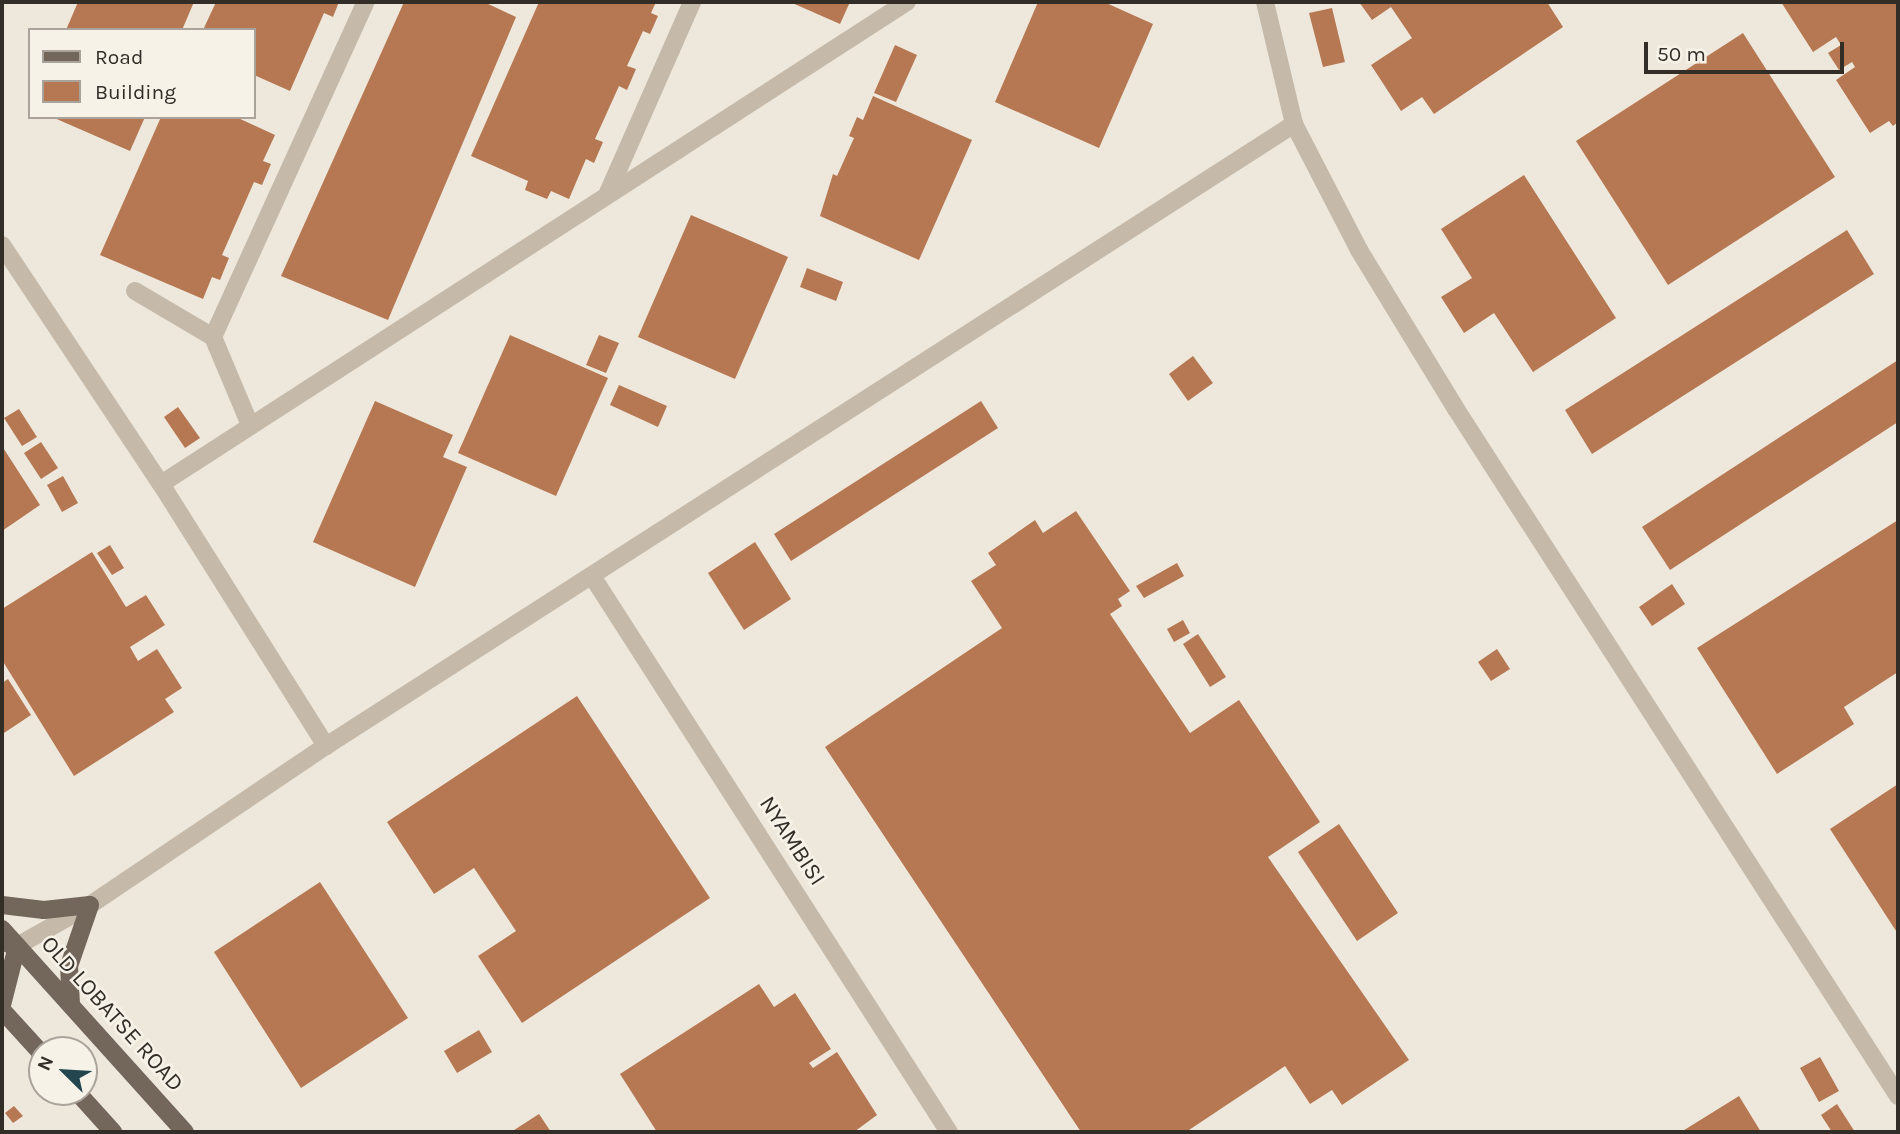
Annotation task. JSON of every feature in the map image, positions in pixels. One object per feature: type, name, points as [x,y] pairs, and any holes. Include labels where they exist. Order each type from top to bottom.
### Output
[{"type":"main road","points":[[2,905],[44,910],[90,905],[69,966],[71,1005]]},
{"type":"main road","name":"OLD LOBATSE ROAD","points":[[2,929],[9,944],[71,1005],[185,1132]]},
{"type":"main road","points":[[2,1004],[9,944]]},
{"type":"main road","points":[[2,1010],[28,1039]]},
{"type":"main road","points":[[90,1106],[113,1132]]},
{"type":"street","points":[[213,337],[366,2]]},
{"type":"street","points":[[607,195],[692,2]]},
{"type":"street","points":[[161,484],[906,2]]},
{"type":"street","points":[[1265,2],[1294,124],[1359,250],[1456,409],[1898,1096]]},
{"type":"street","points":[[9,944],[90,905],[326,746],[1294,124]]},
{"type":"street","points":[[2,245],[161,484],[326,746]]},
{"type":"street","points":[[135,291],[213,337],[250,425]]},
{"type":"street","name":"NYAMBISI","points":[[593,576],[949,1132]]},
{"type":"building","points":[[78,2],[194,2],[183,28],[67,28]]},
{"type":"building","points":[[216,2],[339,2],[333,17],[324,13],[290,91],[256,76],[256,28],[204,28]]},
{"type":"building","points":[[404,2],[484,2],[516,17],[388,320],[281,276]]},
{"type":"building","points":[[539,2],[656,2],[651,13],[658,16],[650,34],[643,31],[627,66],[636,69],[627,90],[619,86],[595,139],[603,142],[594,163],[586,159],[569,199],[551,191],[547,199],[525,190],[528,181],[471,156]]},
{"type":"building","points":[[790,2],[850,2],[840,24]]},
{"type":"building","points":[[1038,2],[1104,2],[1153,24],[1099,148],[995,102]]},
{"type":"building","points":[[1359,2],[1547,2],[1563,27],[1434,114],[1422,97],[1401,111],[1371,65],[1412,38],[1391,7],[1372,20]]},
{"type":"building","points":[[1781,2],[1898,2],[1898,122],[1893,126],[1889,121],[1870,133],[1836,80],[1855,67],[1852,62],[1839,70],[1828,53],[1841,45],[1836,37],[1813,52]]},
{"type":"building","points":[[1332,8],[1345,62],[1323,67],[1309,13]]},
{"type":"building","points":[[1743,33],[1835,177],[1668,285],[1576,141]]},
{"type":"building","points":[[895,45],[917,55],[896,102],[874,93]]},
{"type":"building","points":[[873,96],[972,140],[919,260],[820,216],[833,174],[837,176],[854,138],[849,136],[857,117],[863,120]]},
{"type":"building","points":[[57,119],[144,119],[130,151]]},
{"type":"building","points":[[160,119],[240,119],[275,135],[263,161],[271,164],[262,185],[254,182],[222,255],[229,258],[220,280],[212,277],[203,299],[100,255]]},
{"type":"building","points":[[1524,175],[1616,318],[1533,372],[1494,313],[1464,333],[1441,297],[1472,278],[1441,229]]},
{"type":"building","points":[[691,215],[788,257],[735,379],[638,337]]},
{"type":"building","points":[[1847,230],[1874,274],[1592,454],[1565,410]]},
{"type":"building","points":[[807,268],[843,282],[836,301],[800,287]]},
{"type":"building","points":[[510,335],[608,378],[556,496],[458,453]]},
{"type":"building","points":[[599,335],[619,343],[606,373],[586,365]]},
{"type":"building","points":[[1193,356],[1213,383],[1188,401],[1169,374]]},
{"type":"building","points":[[1898,360],[1898,422],[1670,570],[1642,527]]},
{"type":"building","points":[[619,385],[667,406],[658,427],[610,405]]},
{"type":"building","points":[[375,401],[453,435],[443,457],[467,467],[415,587],[313,542]]},
{"type":"building","points":[[981,401],[998,428],[791,561],[774,534]]},
{"type":"building","points":[[178,407],[200,438],[185,448],[164,417]]},
{"type":"building","points":[[19,409],[37,437],[22,446],[4,418]]},
{"type":"building","points":[[41,442],[58,468],[41,479],[24,453]]},
{"type":"building","points":[[2,446],[40,505],[2,531]]},
{"type":"building","points":[[63,476],[78,503],[62,512],[47,485]]},
{"type":"building","points":[[1076,511],[1130,591],[1118,599],[1122,606],[1110,614],[1190,733],[1239,700],[1320,822],[1268,857],[1409,1060],[1342,1105],[1332,1090],[1310,1104],[1285,1066],[1186,1132],[1081,1132],[825,747],[1002,628],[971,581],[996,565],[988,553],[1035,520],[1043,533]]},
{"type":"building","points":[[1898,520],[1898,672],[1844,707],[1854,724],[1777,774],[1697,648]]},
{"type":"building","points":[[755,542],[791,599],[744,630],[708,573]]},
{"type":"building","points":[[110,545],[124,568],[112,575],[97,553]]},
{"type":"building","points":[[92,552],[126,607],[146,595],[165,625],[130,647],[138,661],[157,649],[182,688],[165,699],[174,712],[74,776],[2,660],[2,609]]},
{"type":"building","points":[[1177,563],[1184,576],[1144,598],[1136,586]]},
{"type":"building","points":[[1672,584],[1685,604],[1652,626],[1639,607]]},
{"type":"building","points":[[1183,620],[1190,633],[1174,642],[1167,629]]},
{"type":"building","points":[[1198,634],[1226,677],[1210,687],[1183,644]]},
{"type":"building","points":[[1497,649],[1510,669],[1491,681],[1478,662]]},
{"type":"building","points":[[8,679],[31,715],[4,733],[2,683]]},
{"type":"building","points":[[577,696],[710,898],[522,1023],[478,956],[516,931],[474,868],[434,894],[387,822]]},
{"type":"building","points":[[1898,784],[1898,934],[1830,829]]},
{"type":"building","points":[[1339,824],[1398,913],[1357,941],[1298,852]]},
{"type":"building","points":[[320,882],[408,1018],[301,1088],[214,952]]},
{"type":"building","points":[[759,984],[774,1007],[795,993],[831,1049],[809,1063],[813,1068],[837,1052],[877,1115],[854,1132],[657,1132],[620,1074]]},
{"type":"building","points":[[479,1030],[492,1052],[457,1073],[444,1051]]},
{"type":"building","points":[[1820,1057],[1839,1091],[1819,1102],[1800,1068]]},
{"type":"building","points":[[1739,1096],[1761,1132],[1681,1132]]},
{"type":"building","points":[[1837,1104],[1855,1132],[1832,1132],[1821,1115]]},
{"type":"building","points":[[14,1106],[23,1116],[13,1123],[5,1113]]},
{"type":"building","points":[[539,1114],[551,1132],[511,1132]]}]
